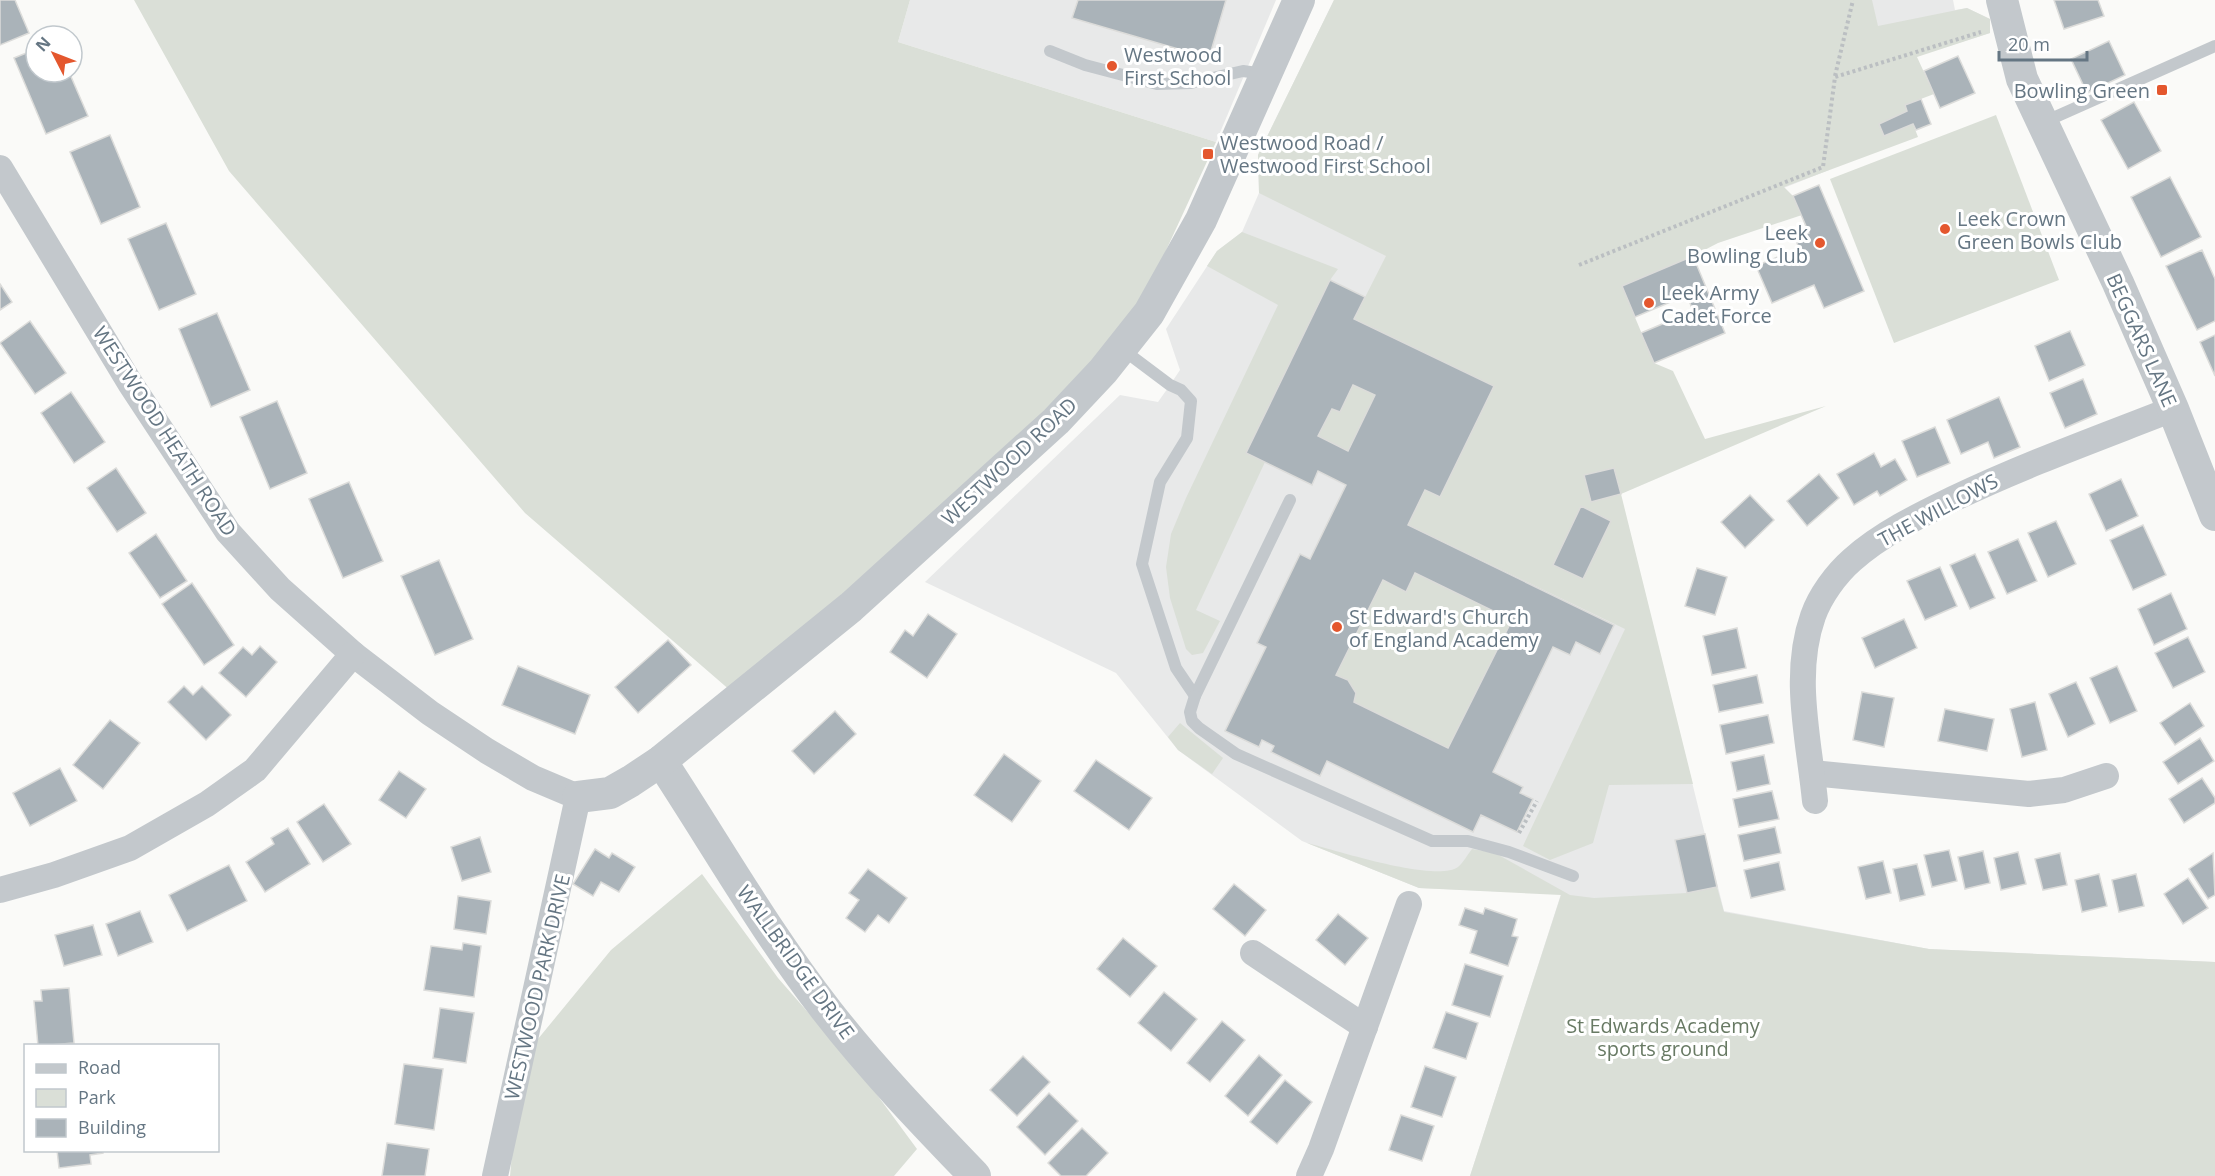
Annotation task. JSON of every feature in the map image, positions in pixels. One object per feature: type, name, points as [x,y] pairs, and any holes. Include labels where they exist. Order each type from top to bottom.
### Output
[{"type":"street","name":"WESTWOOD ROAD","points":[[578,797],[610,793],[661,761],[868,591],[1056,421],[1149,313],[1201,220],[1299,0]]},
{"type":"street","name":"BEGGARS LANE","points":[[2002,0],[2022,79],[2118,283],[2173,409],[2215,515]]},
{"type":"street","name":"WESTWOOD HEATH ROAD","points":[[0,168],[130,383],[228,532],[280,589],[353,654],[430,713],[533,778],[578,797]]},
{"type":"street","name":"THE WILLOWS","points":[[1815,801],[1801,681],[1805,645],[1813,614],[1827,589],[1851,560],[1887,534],[1994,479],[2173,409]]},
{"type":"street","points":[[0,890],[54,875],[130,848],[207,804],[255,770],[353,654]]},
{"type":"street","name":"WALLBRIDGE DRIVE","points":[[661,761],[753,905],[826,1010],[930,1129],[975,1176]]},
{"type":"street","points":[[1812,773],[2029,794],[2064,790],[2106,776]]},
{"type":"street","name":"WESTWOOD PARK DRIVE","points":[[495,1176],[578,797]]},
{"type":"street","points":[[1309,1176],[1321,1149],[1409,904]]},
{"type":"street","points":[[1253,953],[1365,1027]]},
{"type":"lane","points":[[2043,123],[2215,46]]},
{"type":"lane","points":[[1050,51],[1085,65],[1157,84],[1191,83],[1243,71],[1265,74]]},
{"type":"lane","points":[[1121,348],[1170,385],[1181,390],[1191,401],[1187,438],[1160,482],[1142,564],[1176,668],[1196,696]]},
{"type":"lane","points":[[1290,500],[1196,696],[1190,712],[1192,721],[1198,728],[1236,754],[1432,841],[1467,841],[1509,852],[1573,876]]},
{"type":"path","points":[[1579,265],[1823,167],[1835,77],[1853,0]]},
{"type":"path","points":[[1835,77],[1991,29]]},
{"type":"path","points":[[1509,852],[1537,801]]},
{"type":"shaded area","name":"Westwood First School","points":[[910,0],[1276,0],[1216,142],[898,42]]},
{"type":"shaded area","name":"St Edward's Church of England Academy","points":[[1334,0],[1953,0],[1955,10],[1967,8],[1990,19],[1990,33],[1838,81],[1829,170],[1577,270],[1614,468],[1724,911],[1929,949],[2215,962],[2215,1176],[1470,1176],[1561,894],[1419,888],[1302,841],[1178,750],[1116,673],[925,582],[1120,395],[1158,402],[1170,385],[1180,370],[1166,329],[1217,251],[1242,232],[1259,193],[1258,155]]},
{"type":"green space","points":[[134,0],[910,0],[898,42],[1216,142],[1121,348],[739,698],[525,513],[229,171]]},
{"type":"green space","points":[[1334,0],[1872,0],[1878,26],[1967,8],[1990,19],[1990,33],[1917,57],[1934,94],[1905,105],[1907,111],[1879,124],[1884,136],[1913,124],[1918,137],[1784,187],[1793,196],[1802,215],[1718,243],[1622,286],[1654,363],[1673,371],[1705,439],[1826,406],[1621,494],[1693,784],[1609,785],[1593,843],[1550,860],[1523,846],[1625,629],[1408,525],[1425,490],[1440,497],[1493,387],[1354,319],[1386,256],[1259,193],[1258,155]],"holes":[[[1614,468],[1620,494],[1591,502],[1584,475]],[[1581,507],[1611,521],[1583,579],[1553,564]]]},
{"type":"green space","name":"Leek Crown Green Bowls Club","points":[[1996,115],[2059,280],[1894,343],[1830,179]]},
{"type":"green space","points":[[1242,232],[1338,269],[1330,280],[1246,453],[1265,462],[1196,610],[1220,621],[1203,653],[1192,655],[1186,649],[1170,598],[1166,567],[1171,534],[1278,305],[1207,266],[1217,251]]},
{"type":"green space","points":[[1353,385],[1375,395],[1348,451],[1318,436],[1332,409],[1340,412]]},
{"type":"green space","points":[[1415,573],[1512,620],[1448,748],[1354,702],[1356,693],[1348,680],[1336,675],[1383,580],[1406,592]]},
{"type":"green space","points":[[1180,723],[1223,758],[1212,774],[1178,750],[1168,737]]},
{"type":"green space","name":"St Edwards Academy sports ground","points":[[1307,843],[1385,864],[1429,871],[1446,871],[1458,867],[1472,849],[1495,853],[1570,895],[1594,898],[1687,893],[1717,887],[1724,912],[1929,949],[2215,962],[2215,1176],[1470,1176],[1561,895],[1419,888]]},
{"type":"green space","points":[[702,874],[778,978],[861,1073],[917,1149],[894,1176],[510,1176],[512,1154],[533,1045],[611,950]]},
{"type":"building","points":[[0,0],[15,0],[25,24],[24,35],[0,45]]},
{"type":"building","points":[[1078,0],[1226,0],[1209,58],[1072,18]]},
{"type":"building","points":[[2054,0],[2098,0],[2104,16],[2064,29]]},
{"type":"building","points":[[2109,41],[2125,75],[2087,93],[2071,59]]},
{"type":"building","points":[[24,54],[24,82],[14,58]]},
{"type":"building","points":[[1958,56],[1975,93],[1940,108],[1924,71]]},
{"type":"building","points":[[25,84],[74,84],[88,116],[46,134]]},
{"type":"building","points":[[1921,99],[1931,124],[1916,130],[1913,124],[1884,136],[1879,124],[1907,111],[1905,105]]},
{"type":"building","points":[[2134,102],[2161,151],[2128,169],[2101,120]]},
{"type":"building","points":[[110,135],[140,207],[101,224],[70,152]]},
{"type":"building","points":[[2170,177],[2201,237],[2161,257],[2131,197]]},
{"type":"building","name":"Leek Bowling Club","points":[[1819,185],[1864,291],[1824,308],[1814,285],[1772,303],[1756,266],[1799,248],[1795,238],[1809,233],[1793,196]]},
{"type":"building","points":[[166,223],[196,294],[159,310],[128,239]]},
{"type":"building","points":[[2202,250],[2215,279],[2215,321],[2197,330],[2166,266]]},
{"type":"building","name":"Leek Army Cadet Force","points":[[1693,256],[1725,333],[1654,363],[1641,333],[1693,311],[1687,295],[1635,317],[1622,286]]},
{"type":"building","points":[[1330,280],[1365,297],[1354,319],[1494,386],[1440,497],[1425,490],[1408,525],[1614,625],[1600,654],[1576,642],[1570,655],[1553,647],[1493,772],[1523,787],[1520,793],[1533,799],[1517,832],[1481,815],[1473,832],[1327,761],[1320,776],[1271,752],[1274,746],[1262,740],[1259,747],[1225,731],[1266,647],[1257,643],[1300,554],[1310,559],[1346,485],[1318,471],[1312,485],[1246,453]],"holes":[[[1353,385],[1375,395],[1348,451],[1318,436],[1332,409],[1340,412]],[[1415,573],[1512,620],[1448,748],[1354,702],[1356,693],[1348,680],[1336,675],[1383,580],[1406,592]]]},
{"type":"building","points":[[0,284],[12,302],[0,310]]},
{"type":"building","points":[[217,313],[250,390],[211,407],[179,329]]},
{"type":"building","points":[[30,321],[66,373],[35,394],[0,343]]},
{"type":"building","points":[[2070,331],[2085,365],[2049,381],[2035,346]]},
{"type":"building","points":[[2215,335],[2215,376],[2200,342]]},
{"type":"building","points":[[2083,379],[2097,414],[2065,428],[2050,393]]},
{"type":"building","points":[[71,392],[105,442],[74,463],[41,413]]},
{"type":"building","points":[[1999,397],[2020,447],[1994,458],[1988,442],[1961,454],[1947,420]]},
{"type":"building","points":[[277,401],[307,473],[270,489],[240,417]]},
{"type":"building","points":[[1935,427],[1950,463],[1917,477],[1902,441]]},
{"type":"building","points":[[1874,453],[1881,467],[1895,459],[1907,480],[1880,496],[1877,491],[1854,505],[1837,474]]},
{"type":"building","points":[[116,468],[146,513],[117,532],[87,488]]},
{"type":"building","points":[[1614,468],[1621,494],[1591,502],[1584,475]]},
{"type":"building","points":[[1819,474],[1839,498],[1807,526],[1787,501]]},
{"type":"building","points":[[2121,479],[2138,516],[2106,531],[2089,494]]},
{"type":"building","points":[[349,482],[383,561],[343,578],[309,499]]},
{"type":"building","points":[[1750,495],[1774,520],[1745,548],[1721,522]]},
{"type":"building","points":[[1581,506],[1611,521],[1583,579],[1553,565]]},
{"type":"building","points":[[2056,521],[2076,564],[2048,577],[2028,533]]},
{"type":"building","points":[[2143,525],[2166,575],[2133,590],[2110,540]]},
{"type":"building","points":[[156,534],[187,581],[160,598],[129,553]]},
{"type":"building","points":[[2018,539],[2037,581],[2007,594],[1988,552]]},
{"type":"building","points":[[1975,554],[1995,598],[1970,609],[1950,565]]},
{"type":"building","points":[[439,560],[473,639],[435,655],[401,576]]},
{"type":"building","points":[[1940,567],[1957,606],[1925,620],[1907,581]]},
{"type":"building","points":[[1697,568],[1727,577],[1715,615],[1685,606]]},
{"type":"building","points":[[192,583],[234,645],[204,665],[162,604]]},
{"type":"building","points":[[2171,593],[2187,629],[2154,645],[2138,609]]},
{"type":"building","points":[[928,614],[957,634],[927,678],[890,652],[905,630],[913,636]]},
{"type":"building","points":[[1904,619],[1917,648],[1875,668],[1862,638]]},
{"type":"building","points":[[1737,628],[1746,668],[1712,675],[1703,636]]},
{"type":"building","points":[[2188,637],[2205,672],[2173,688],[2155,653]]},
{"type":"building","points":[[668,640],[691,665],[638,713],[615,687]]},
{"type":"building","points":[[260,646],[277,662],[246,697],[219,673],[243,647],[252,655]]},
{"type":"building","points":[[518,666],[590,695],[575,734],[502,705]]},
{"type":"building","points":[[2117,666],[2137,711],[2110,723],[2090,678]]},
{"type":"building","points":[[1757,675],[1763,703],[1719,712],[1713,685]]},
{"type":"building","points":[[2076,682],[2095,724],[2068,737],[2049,694]]},
{"type":"building","points":[[184,686],[193,695],[202,686],[231,715],[206,740],[168,702]]},
{"type":"building","points":[[1862,692],[1894,698],[1884,747],[1853,740]]},
{"type":"building","points":[[2035,702],[2047,750],[2022,757],[2010,709]]},
{"type":"building","points":[[2190,703],[2204,726],[2175,745],[2160,723]]},
{"type":"building","points":[[1945,709],[1994,719],[1987,751],[1938,741]]},
{"type":"building","points":[[835,711],[856,734],[814,774],[792,751]]},
{"type":"building","points":[[1768,715],[1774,743],[1726,754],[1720,725]]},
{"type":"building","points":[[110,720],[140,743],[103,789],[73,765]]},
{"type":"building","points":[[2200,738],[2214,761],[2178,784],[2163,762]]},
{"type":"building","points":[[1004,754],[1041,781],[1012,822],[974,795]]},
{"type":"building","points":[[1764,755],[1770,784],[1737,791],[1731,762]]},
{"type":"building","points":[[1096,760],[1152,798],[1129,830],[1074,791]]},
{"type":"building","points":[[60,768],[77,801],[30,826],[13,793]]},
{"type":"building","points":[[399,771],[426,789],[406,818],[379,800]]},
{"type":"building","points":[[2202,778],[2215,798],[2215,803],[2184,823],[2169,799]]},
{"type":"building","points":[[1772,791],[1779,819],[1739,827],[1733,799]]},
{"type":"building","points":[[324,804],[351,844],[323,862],[297,822]]},
{"type":"building","points":[[1775,827],[1781,853],[1744,861],[1738,835]]},
{"type":"building","points":[[288,828],[310,864],[265,892],[246,862],[274,844],[271,838]]},
{"type":"building","points":[[1705,834],[1717,887],[1687,893],[1675,840]]},
{"type":"building","points":[[480,837],[491,872],[462,881],[451,847]]},
{"type":"building","points":[[595,849],[609,858],[612,853],[635,867],[619,892],[601,882],[593,896],[573,884]]},
{"type":"building","points":[[1949,850],[1957,881],[1932,887],[1924,855]]},
{"type":"building","points":[[1983,851],[1990,883],[1965,889],[1958,857]]},
{"type":"building","points":[[2018,852],[2026,884],[2001,890],[1994,858]]},
{"type":"building","points":[[2060,853],[2067,885],[2043,890],[2035,859]]},
{"type":"building","points":[[2213,853],[2215,895],[2208,899],[2189,869]]},
{"type":"building","points":[[1883,861],[1891,893],[1866,899],[1858,867]]},
{"type":"building","points":[[1779,862],[1785,890],[1751,898],[1744,870]]},
{"type":"building","points":[[1917,864],[1925,895],[1900,901],[1893,869]]},
{"type":"building","points":[[229,865],[247,901],[187,931],[169,895]]},
{"type":"building","points":[[868,869],[907,898],[889,923],[878,915],[865,932],[846,918],[859,900],[849,893]]},
{"type":"building","points":[[2099,874],[2107,906],[2082,912],[2075,880]]},
{"type":"building","points":[[2136,874],[2144,906],[2119,912],[2112,880]]},
{"type":"building","points":[[2188,878],[2208,908],[2183,924],[2164,894]]},
{"type":"building","points":[[1234,884],[1266,910],[1245,936],[1213,909]]},
{"type":"building","points":[[458,896],[491,901],[486,934],[454,929]]},
{"type":"building","points":[[1465,908],[1483,914],[1485,908],[1517,919],[1512,936],[1518,937],[1508,966],[1470,953],[1477,931],[1459,925]]},
{"type":"building","points":[[140,911],[153,942],[118,956],[106,924]]},
{"type":"building","points":[[1338,914],[1368,938],[1345,965],[1316,940]]},
{"type":"building","points":[[93,925],[102,955],[64,966],[55,935]]},
{"type":"building","points":[[1123,938],[1157,966],[1130,997],[1097,969]]},
{"type":"building","points":[[463,943],[481,946],[474,997],[424,990],[431,946],[462,950]]},
{"type":"building","points":[[1465,964],[1503,976],[1490,1017],[1452,1005]]},
{"type":"building","points":[[69,988],[74,1043],[38,1044],[34,1001],[42,1001],[41,990]]},
{"type":"building","points":[[1164,992],[1197,1019],[1171,1051],[1138,1023]]},
{"type":"building","points":[[440,1008],[474,1013],[466,1063],[433,1058]]},
{"type":"building","points":[[1446,1012],[1478,1023],[1466,1059],[1433,1048]]},
{"type":"building","points":[[1222,1021],[1245,1040],[1210,1082],[1187,1063]]},
{"type":"building","points":[[1259,1055],[1282,1075],[1248,1116],[1225,1096]]},
{"type":"building","points":[[1023,1056],[1050,1082],[1017,1116],[990,1090]]},
{"type":"building","points":[[404,1064],[443,1069],[434,1130],[395,1124]]},
{"type":"building","points":[[1425,1066],[1456,1077],[1442,1117],[1411,1107]]},
{"type":"building","points":[[1285,1080],[1312,1102],[1277,1144],[1250,1122]]},
{"type":"building","points":[[1049,1093],[1078,1121],[1045,1155],[1017,1127]]},
{"type":"building","points":[[1401,1115],[1434,1126],[1422,1161],[1389,1150]]},
{"type":"building","points":[[1082,1128],[1108,1153],[1086,1176],[1061,1176],[1048,1163]]},
{"type":"building","points":[[387,1143],[429,1149],[425,1176],[382,1176]]},
{"type":"building","points":[[57,1152],[103,1152],[90,1155],[91,1164],[59,1168]]},
{"type":"place","name":"Westwood First School","points":[[1112,66]]},
{"type":"place","name":"Bowling Green","points":[[2162,90]]},
{"type":"place","name":"Westwood Road / Westwood First School","points":[[1208,154]]},
{"type":"place","name":"Leek Crown Green Bowls Club","points":[[1945,229]]},
{"type":"place","name":"Leek Bowling Club","points":[[1820,243]]},
{"type":"place","name":"Leek Army Cadet Force","points":[[1649,303]]},
{"type":"place","name":"St Edward's Church of England Academy","points":[[1337,627]]}]
